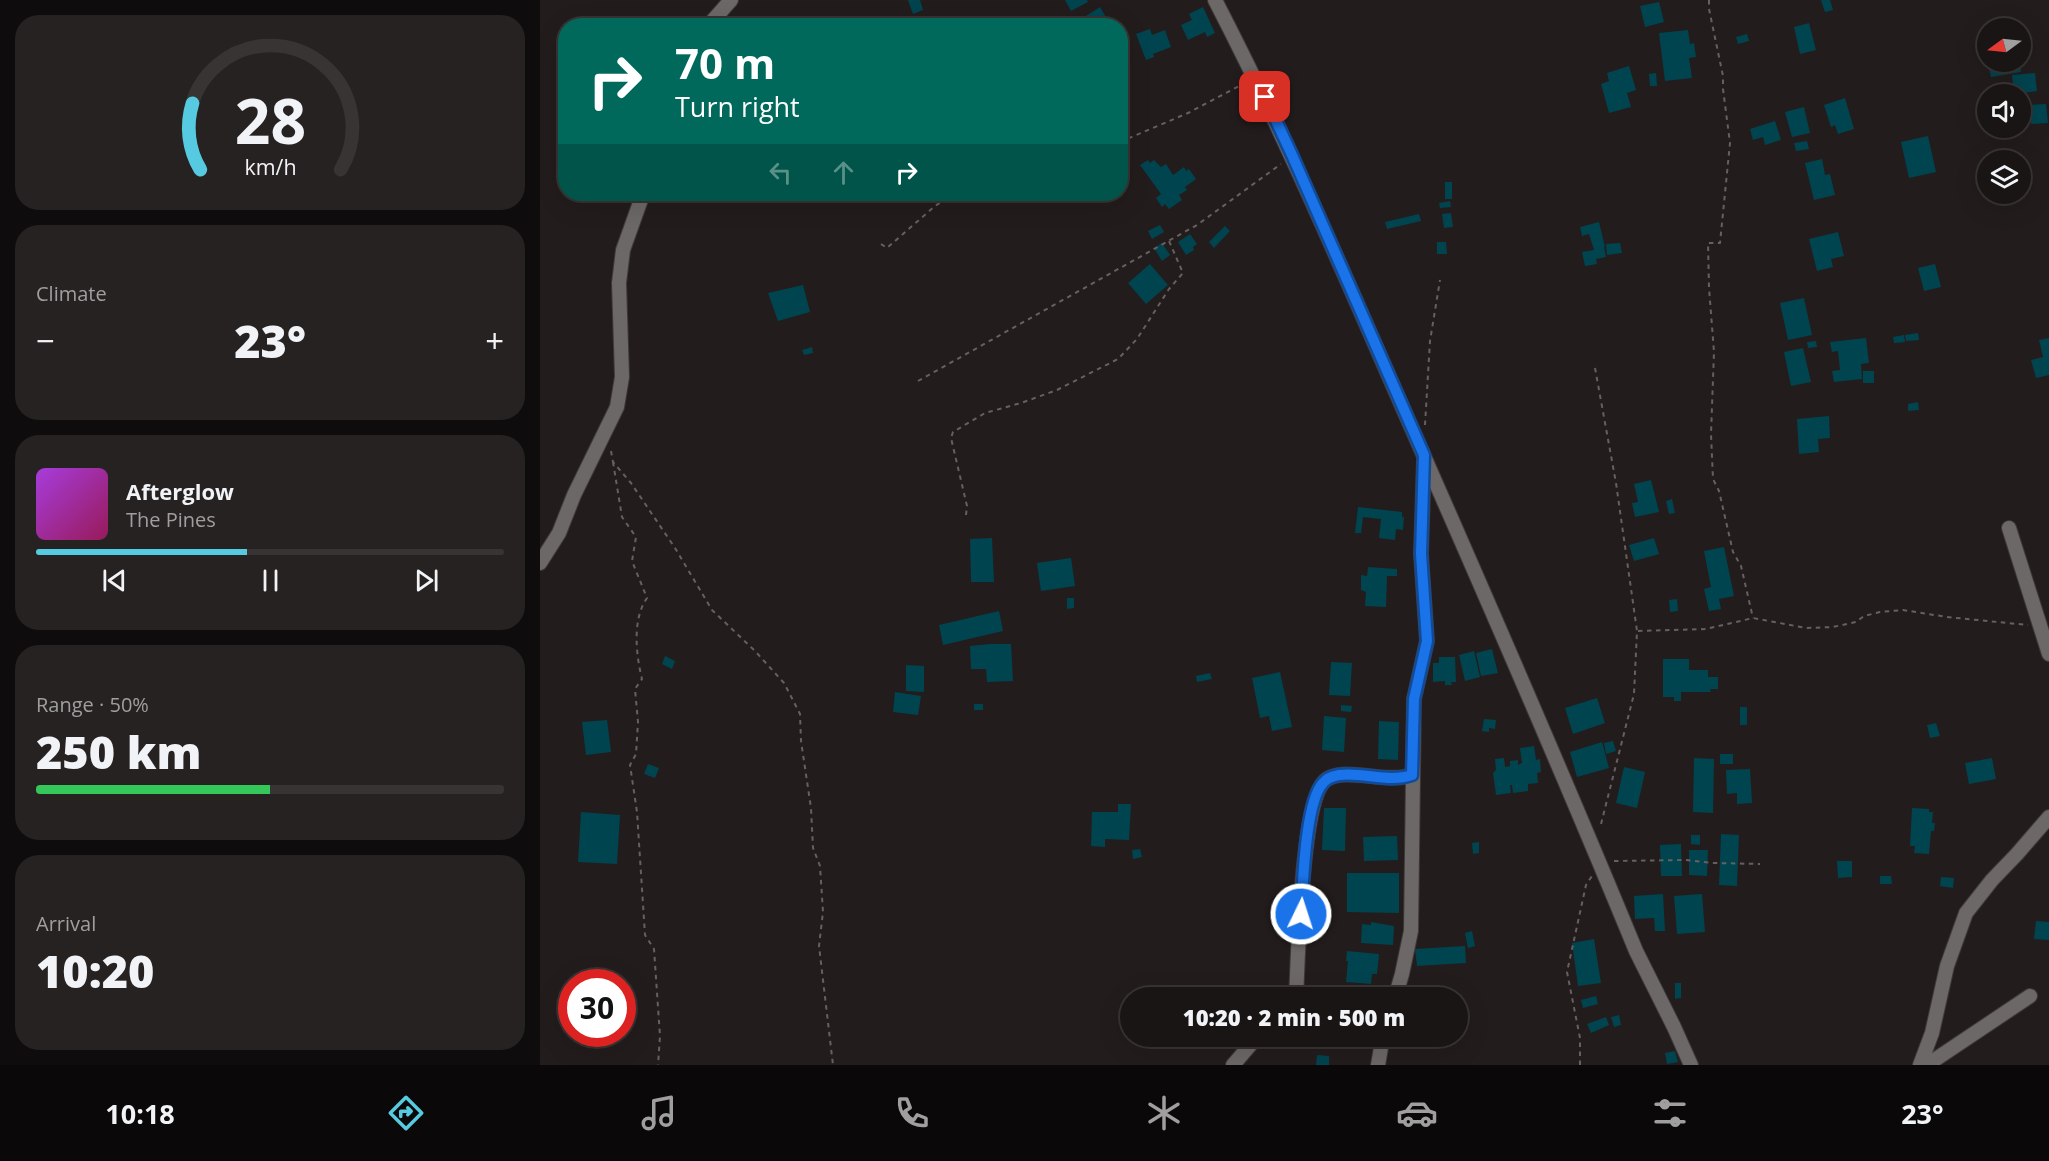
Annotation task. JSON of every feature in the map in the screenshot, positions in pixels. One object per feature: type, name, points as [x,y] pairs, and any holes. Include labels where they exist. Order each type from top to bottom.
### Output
[{"type":"street","points":[[715,18],[731,0]]},
{"type":"street","points":[[1215,0],[1256,78],[1292,155],[1424,455],[1636,951],[1674,1027],[1690,1065]]},
{"type":"street","points":[[540,563],[559,533],[574,495],[617,407],[622,377],[619,283],[623,250],[640,201]]},
{"type":"street","points":[[1398,987],[1411,931],[1414,699],[1427,641],[1421,554],[1424,455]]},
{"type":"street","points":[[2008,528],[2049,654]]},
{"type":"street","points":[[1297,987],[1305,851],[1316,794],[1321,784],[1328,778],[1337,776],[1394,779],[1412,775]]},
{"type":"street","points":[[1920,1065],[1932,1034],[1947,966],[1966,913],[1992,880],[2049,817]]},
{"type":"street","points":[[1927,1065],[2030,996]]},
{"type":"street","points":[[1233,1065],[1249,1047]]},
{"type":"street","points":[[1378,1065],[1381,1047]]},
{"type":"path","points":[[1709,0],[1723,76],[1730,142],[1726,162],[1727,179],[1720,243],[1708,243],[1714,352],[1711,434],[1713,479],[1719,491],[1733,552],[1741,566],[1753,618]]},
{"type":"path","points":[[1128,139],[1188,113],[1256,78]]},
{"type":"path","points":[[918,381],[1197,225],[1292,155]]},
{"type":"path","points":[[880,244],[887,248],[943,201]]},
{"type":"path","points":[[966,515],[967,506],[951,438],[953,432],[985,413],[1021,404],[1057,390],[1118,358],[1137,339],[1169,289],[1183,273],[1169,241]]},
{"type":"path","points":[[1425,432],[1430,341],[1440,280]]},
{"type":"path","points":[[1595,368],[1616,483],[1637,631],[1634,694],[1600,828]]},
{"type":"path","points":[[611,451],[622,517],[636,537],[632,561],[647,598],[643,603],[638,625],[637,659],[642,679],[635,689],[638,722],[636,754],[630,765],[637,812],[645,935],[654,949],[660,1036],[658,1065]]},
{"type":"path","points":[[613,462],[631,483],[675,548],[712,610],[755,651],[784,683],[800,714],[813,848],[820,866],[823,912],[819,946],[833,1065]]},
{"type":"path","points":[[1637,631],[1706,628],[1753,618],[1817,628],[1856,622],[1864,616],[1880,612],[1903,610],[2029,625],[2043,634]]},
{"type":"path","points":[[1580,1065],[1580,1038],[1567,972],[1586,885],[1602,868],[1615,860],[1760,864]]},
{"type":"building","points":[[908,0],[920,0],[923,10],[913,14]]},
{"type":"building","points":[[1065,0],[1087,0],[1088,2],[1071,11]]},
{"type":"building","points":[[1821,0],[1830,0],[1833,10],[1825,12]]},
{"type":"building","points":[[1659,2],[1664,22],[1645,27],[1640,6]]},
{"type":"building","points":[[1100,7],[1106,18],[1083,18]]},
{"type":"building","points":[[1203,7],[1215,33],[1207,37],[1205,32],[1188,40],[1181,25],[1192,20],[1189,14]]},
{"type":"building","points":[[1809,23],[1816,50],[1800,54],[1794,27]]},
{"type":"building","points":[[1150,29],[1152,35],[1165,30],[1171,47],[1153,54],[1154,57],[1146,60],[1136,34]]},
{"type":"building","points":[[1688,30],[1690,44],[1694,43],[1696,57],[1689,58],[1692,78],[1665,81],[1659,33]]},
{"type":"building","points":[[1747,34],[1749,41],[1738,44],[1736,37]]},
{"type":"building","points":[[1629,66],[1636,90],[1627,93],[1631,107],[1609,113],[1601,84],[1609,81],[1607,73]]},
{"type":"building","points":[[1990,72],[2021,72],[1991,77]]},
{"type":"building","points":[[1656,73],[1657,86],[1650,86],[1649,74]]},
{"type":"building","points":[[2035,73],[2037,91],[2031,92],[2031,84],[2013,84],[2012,75]]},
{"type":"building","points":[[1845,98],[1854,129],[1838,134],[1835,125],[1831,127],[1824,105]]},
{"type":"building","points":[[2046,104],[2048,123],[2031,124],[2031,105]]},
{"type":"building","points":[[1804,107],[1810,133],[1792,137],[1785,112]]},
{"type":"building","points":[[1775,121],[1781,140],[1765,145],[1763,137],[1753,140],[1750,129]]},
{"type":"building","points":[[1928,136],[1936,172],[1909,178],[1901,142]]},
{"type":"building","points":[[1807,141],[1809,149],[1796,151],[1794,143]]},
{"type":"building","points":[[1822,159],[1825,175],[1830,174],[1835,195],[1814,200],[1805,163]]},
{"type":"building","points":[[1148,160],[1150,163],[1154,160],[1161,167],[1166,164],[1173,175],[1184,167],[1186,171],[1189,169],[1196,179],[1185,187],[1187,190],[1179,195],[1182,200],[1169,209],[1165,204],[1162,207],[1156,198],[1161,194],[1140,165]]},
{"type":"building","points":[[1445,182],[1452,182],[1452,199],[1445,199]]},
{"type":"building","points":[[1450,201],[1451,207],[1440,208],[1439,203]]},
{"type":"building","points":[[1451,213],[1453,227],[1444,228],[1442,214]]},
{"type":"building","points":[[1419,214],[1421,221],[1387,229],[1385,222]]},
{"type":"building","points":[[1599,222],[1606,257],[1596,259],[1597,264],[1585,266],[1582,252],[1594,250],[1589,234],[1582,236],[1580,227]]},
{"type":"building","points":[[1160,225],[1164,232],[1152,239],[1148,231]]},
{"type":"building","points":[[1225,226],[1230,231],[1214,248],[1209,242]]},
{"type":"building","points":[[1838,232],[1844,256],[1831,259],[1833,267],[1817,271],[1809,239]]},
{"type":"building","points":[[1190,234],[1197,244],[1193,247],[1194,250],[1186,255],[1178,242]]},
{"type":"building","points":[[1437,242],[1446,242],[1447,254],[1437,254]]},
{"type":"building","points":[[1162,243],[1170,255],[1162,261],[1154,248]]},
{"type":"building","points":[[1620,243],[1622,253],[1607,255],[1606,244]]},
{"type":"building","points":[[1150,264],[1168,285],[1146,304],[1128,283]]},
{"type":"building","points":[[1935,264],[1941,287],[1924,291],[1918,268]]},
{"type":"building","points":[[803,285],[810,312],[778,321],[768,293]]},
{"type":"building","points":[[1804,298],[1812,335],[1788,340],[1780,303]]},
{"type":"building","points":[[1918,333],[1919,340],[1906,341],[1905,335]]},
{"type":"building","points":[[1904,335],[1905,342],[1894,343],[1893,337]]},
{"type":"building","points":[[1866,338],[1869,363],[1861,364],[1862,379],[1834,382],[1832,371],[1840,370],[1838,351],[1832,352],[1830,342]]},
{"type":"building","points":[[2049,338],[2049,375],[2036,378],[2031,360],[2043,357],[2039,340]]},
{"type":"building","points":[[1816,341],[1817,347],[1808,348],[1807,342]]},
{"type":"building","points":[[812,347],[813,353],[804,355],[802,350]]},
{"type":"building","points":[[1803,348],[1811,382],[1791,386],[1784,352]]},
{"type":"building","points":[[1863,371],[1874,371],[1874,383],[1863,383]]},
{"type":"building","points":[[1918,402],[1919,410],[1908,411],[1908,404]]},
{"type":"building","points":[[1829,416],[1830,438],[1818,439],[1819,452],[1799,454],[1797,419]]},
{"type":"building","points":[[1651,480],[1659,512],[1635,517],[1632,503],[1638,502],[1634,484]]},
{"type":"building","points":[[1672,499],[1675,513],[1669,514],[1666,501]]},
{"type":"building","points":[[1358,507],[1402,512],[1403,530],[1396,529],[1395,540],[1379,538],[1381,519],[1363,517],[1361,533],[1355,533]]},
{"type":"building","points":[[992,538],[994,582],[971,582],[970,539]]},
{"type":"building","points":[[1654,538],[1659,554],[1634,561],[1629,545]]},
{"type":"building","points":[[1724,547],[1734,596],[1719,599],[1721,609],[1709,611],[1704,589],[1711,587],[1704,551]]},
{"type":"building","points":[[1071,558],[1075,586],[1041,591],[1037,563]]},
{"type":"building","points":[[1368,567],[1397,569],[1397,576],[1387,576],[1386,607],[1365,606],[1366,592],[1361,590],[1361,575],[1367,576]]},
{"type":"building","points":[[1067,598],[1074,598],[1074,608],[1067,609]]},
{"type":"building","points":[[1677,599],[1678,611],[1670,612],[1669,600]]},
{"type":"building","points":[[999,611],[1003,631],[943,645],[939,625]]},
{"type":"building","points":[[1011,644],[1013,681],[987,682],[986,669],[971,669],[970,646]]},
{"type":"building","points":[[1492,649],[1498,673],[1481,676],[1476,653]]},
{"type":"building","points":[[1474,651],[1480,677],[1465,681],[1459,655]]},
{"type":"building","points":[[665,656],[675,661],[672,669],[662,664]]},
{"type":"building","points":[[1439,657],[1455,657],[1456,682],[1451,682],[1452,685],[1445,685],[1445,681],[1433,682],[1433,663],[1439,663]]},
{"type":"building","points":[[1663,659],[1689,659],[1689,670],[1708,670],[1708,677],[1718,677],[1718,689],[1710,689],[1711,692],[1681,692],[1681,701],[1674,701],[1674,697],[1663,697]]},
{"type":"building","points":[[1331,662],[1352,663],[1350,696],[1329,695]]},
{"type":"building","points":[[906,665],[924,666],[924,692],[906,691]]},
{"type":"building","points":[[1280,672],[1292,727],[1272,731],[1269,716],[1260,718],[1252,678]]},
{"type":"building","points":[[1210,673],[1212,679],[1197,682],[1196,676]]},
{"type":"building","points":[[895,692],[921,696],[918,715],[893,712]]},
{"type":"building","points":[[1597,698],[1605,723],[1573,734],[1565,708]]},
{"type":"building","points":[[974,704],[983,704],[983,710],[974,710]]},
{"type":"building","points":[[1341,705],[1352,706],[1351,712],[1341,711]]},
{"type":"building","points":[[1740,707],[1747,707],[1747,725],[1740,725]]},
{"type":"building","points":[[1324,716],[1346,718],[1344,752],[1322,750]]},
{"type":"building","points":[[1484,719],[1496,720],[1495,729],[1489,728],[1489,732],[1482,731]]},
{"type":"building","points":[[607,720],[611,752],[586,755],[582,722]]},
{"type":"building","points":[[1379,721],[1399,722],[1398,760],[1378,759]]},
{"type":"building","points":[[1936,723],[1940,736],[1930,738],[1927,725]]},
{"type":"building","points":[[1613,741],[1616,751],[1606,754],[1604,743]]},
{"type":"building","points":[[1602,742],[1609,768],[1577,777],[1570,752]]},
{"type":"building","points":[[1534,746],[1536,760],[1540,759],[1541,772],[1537,773],[1538,783],[1528,784],[1528,791],[1513,793],[1512,785],[1510,785],[1511,793],[1496,795],[1493,773],[1496,770],[1495,759],[1504,758],[1505,767],[1510,766],[1510,761],[1518,760],[1518,765],[1522,763],[1520,748]]},
{"type":"building","points":[[1720,754],[1733,754],[1733,764],[1720,764]]},
{"type":"building","points":[[1694,758],[1714,759],[1713,813],[1693,812]]},
{"type":"building","points":[[1992,758],[1996,779],[1969,784],[1965,763]]},
{"type":"building","points":[[648,764],[659,768],[655,778],[644,774]]},
{"type":"building","points":[[1624,767],[1645,772],[1637,808],[1616,803]]},
{"type":"building","points":[[1750,769],[1752,803],[1737,804],[1737,793],[1727,794],[1726,770]]},
{"type":"building","points":[[1118,804],[1131,804],[1129,840],[1105,839],[1105,847],[1091,846],[1092,812],[1118,812]]},
{"type":"building","points":[[1324,808],[1346,808],[1345,851],[1322,850]]},
{"type":"building","points":[[1912,808],[1929,809],[1929,812],[1933,812],[1932,823],[1935,823],[1934,831],[1931,831],[1929,854],[1914,853],[1915,846],[1910,846]]},
{"type":"building","points":[[581,812],[620,815],[617,864],[578,862]]},
{"type":"building","points":[[1721,834],[1739,835],[1737,886],[1719,885]]},
{"type":"building","points":[[1691,835],[1700,835],[1700,845],[1691,844]]},
{"type":"building","points":[[1397,836],[1398,860],[1364,861],[1363,837]]},
{"type":"building","points":[[1479,842],[1479,853],[1473,854],[1472,843]]},
{"type":"building","points":[[1681,844],[1682,876],[1661,876],[1660,845]]},
{"type":"building","points":[[1140,849],[1142,857],[1133,859],[1132,850]]},
{"type":"building","points":[[1689,850],[1708,850],[1707,876],[1689,875]]},
{"type":"building","points":[[1837,861],[1852,861],[1852,877],[1838,878]]},
{"type":"building","points":[[1347,873],[1399,873],[1399,913],[1347,912]]},
{"type":"building","points":[[1880,876],[1891,876],[1892,884],[1880,884]]},
{"type":"building","points":[[1941,877],[1954,878],[1953,888],[1940,886]]},
{"type":"building","points":[[1663,894],[1665,931],[1655,931],[1654,918],[1635,919],[1634,896]]},
{"type":"building","points":[[1702,894],[1705,932],[1677,934],[1674,896]]},
{"type":"building","points":[[2036,921],[2049,922],[2049,940],[2034,939]]},
{"type":"building","points":[[1371,922],[1394,926],[1393,945],[1361,943],[1362,924],[1371,925]]},
{"type":"building","points":[[1472,931],[1475,946],[1468,948],[1465,933]]},
{"type":"building","points":[[1594,939],[1601,983],[1578,986],[1572,943]]},
{"type":"building","points":[[1465,946],[1466,963],[1417,966],[1415,949]]},
{"type":"building","points":[[1347,951],[1379,954],[1377,974],[1372,974],[1371,984],[1346,982]]},
{"type":"building","points":[[1675,983],[1681,983],[1681,998],[1675,999]]},
{"type":"building","points":[[1596,996],[1598,1004],[1583,1008],[1581,1000]]},
{"type":"building","points":[[1619,1015],[1621,1025],[1614,1027],[1611,1017]]},
{"type":"building","points":[[1606,1017],[1609,1025],[1591,1033],[1587,1024]]},
{"type":"building","points":[[1675,1051],[1678,1062],[1667,1064],[1665,1053]]},
{"type":"building","points":[[1317,1055],[1329,1056],[1329,1065],[1316,1065]]},
{"type":"route","points":[[1265,97],[1424,455],[1421,554],[1427,641],[1414,699],[1412,775],[1394,779],[1337,776],[1328,778],[1321,784],[1316,794],[1305,851],[1301,914]]}]
